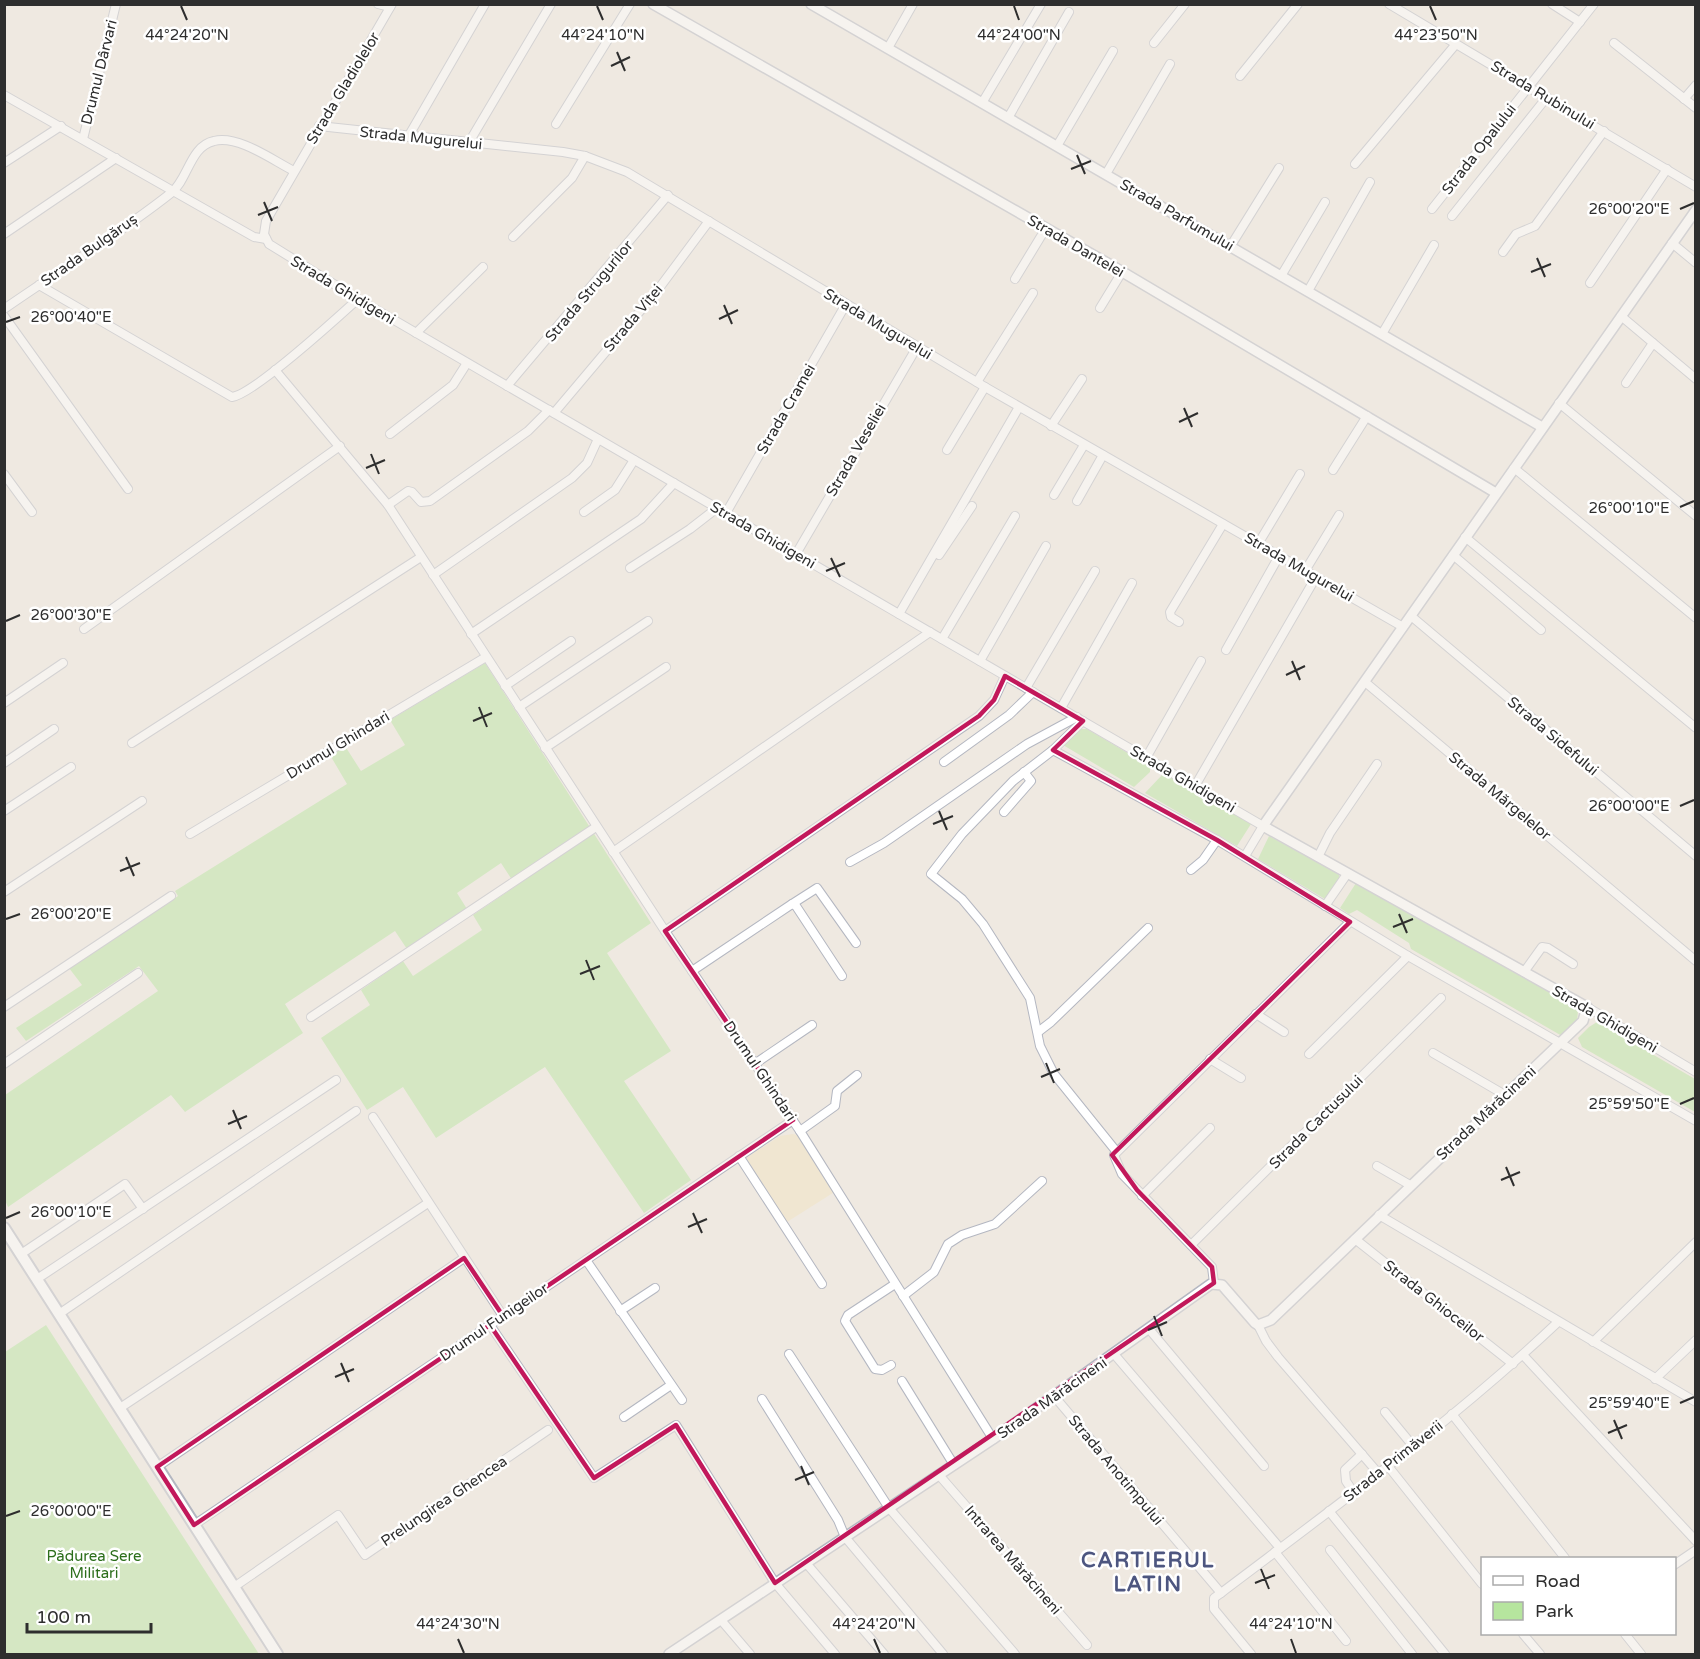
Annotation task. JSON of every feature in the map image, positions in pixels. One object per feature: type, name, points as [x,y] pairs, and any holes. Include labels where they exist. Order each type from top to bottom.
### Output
[{"type":"main road","points":[[4,1228],[277,1654]]},
{"type":"street","name":"Drumul Dârvari","points":[[83,139],[116,4]]},
{"type":"street","points":[[378,4],[391,6]]},
{"type":"street","points":[[408,137],[485,4]]},
{"type":"street","points":[[468,144],[551,4]]},
{"type":"street","points":[[556,124],[630,4]]},
{"type":"street","name":"Strada Dantelei","points":[[653,4],[1122,272],[1496,493]]},
{"type":"street","name":"Strada Parfumului","points":[[812,4],[1542,428]]},
{"type":"street","points":[[888,48],[913,4]]},
{"type":"street","points":[[982,103],[1041,4]]},
{"type":"street","points":[[1154,43],[1185,4]]},
{"type":"street","points":[[1240,76],[1298,4]]},
{"type":"street","name":"Strada Rubinului","points":[[1389,4],[1695,187]]},
{"type":"street","points":[[1552,4],[1580,22]]},
{"type":"street","name":"Strada Opalului","points":[[1432,209],[1594,4]]},
{"type":"street","name":"Strada Gladiolelor","points":[[294,171],[391,6]]},
{"type":"street","points":[[1008,118],[1069,12]]},
{"type":"street","points":[[1614,43],[1695,108]]},
{"type":"street","points":[[1354,164],[1456,44]]},
{"type":"street","points":[[1057,146],[1113,51]]},
{"type":"street","points":[[1106,174],[1170,64]]},
{"type":"street","points":[[1684,99],[1695,85]]},
{"type":"street","points":[[4,95],[174,191],[199,150],[215,140],[238,143],[294,171],[263,228],[266,239]]},
{"type":"street","points":[[1452,216],[1546,97]]},
{"type":"street","points":[[4,163],[61,126]]},
{"type":"street","name":"Strada Mugurelui","points":[[319,126],[585,156],[627,172],[981,385],[1403,627]]},
{"type":"street","points":[[1503,252],[1516,234],[1535,226],[1604,131]]},
{"type":"street","points":[[513,237],[572,177],[585,156]]},
{"type":"street","points":[[4,234],[116,158]]},
{"type":"street","points":[[1230,247],[1279,168]]},
{"type":"street","points":[[1590,283],[1667,169]]},
{"type":"street","points":[[1308,291],[1370,182]]},
{"type":"street","name":"Strada Ghidigeni","points":[[174,191],[254,237],[266,239],[275,250],[551,412],[1263,826],[1587,1007],[1695,1072]]},
{"type":"street","name":"Strada Bulgăruș","points":[[4,309],[174,191]]},
{"type":"street","name":"Strada Strugurilor","points":[[507,386],[668,195]]},
{"type":"street","points":[[1281,276],[1325,202]]},
{"type":"street","points":[[1245,856],[1263,826],[1695,210]]},
{"type":"street","name":"Strada Viței","points":[[551,412],[657,291],[709,221]]},
{"type":"street","points":[[1015,279],[1046,228]]},
{"type":"street","points":[[1672,243],[1695,263]]},
{"type":"street","points":[[1382,334],[1434,245]]},
{"type":"street","points":[[416,333],[483,267]]},
{"type":"street","points":[[1100,308],[1122,272]]},
{"type":"street","points":[[39,285],[232,397],[239,395],[275,370],[358,299]]},
{"type":"street","points":[[947,450],[1033,293]]},
{"type":"street","name":"Strada Cramei","points":[[726,513],[846,304]]},
{"type":"street","points":[[4,316],[128,489]]},
{"type":"street","points":[[1621,316],[1695,379]]},
{"type":"street","points":[[1626,383],[1653,343]]},
{"type":"street","name":"Strada Veseliei","points":[[796,554],[917,347]]},
{"type":"street","points":[[390,434],[453,385],[467,363]]},
{"type":"street","name":"Drumul Ghindari","points":[[275,370],[388,505],[596,827],[793,1120],[993,1439]]},
{"type":"street","points":[[1051,426],[1082,379]]},
{"type":"street","points":[[1559,403],[1695,516]]},
{"type":"street","points":[[902,615],[1019,407]]},
{"type":"street","points":[[388,505],[408,491],[412,492],[421,502],[430,501],[551,412]]},
{"type":"street","points":[[1333,470],[1367,416]]},
{"type":"street","points":[[433,575],[579,473],[598,439]]},
{"type":"street","points":[[1054,495],[1084,445]]},
{"type":"street","points":[[84,629],[340,446]]},
{"type":"street","points":[[1077,501],[1103,455]]},
{"type":"street","points":[[584,512],[615,490],[634,460]]},
{"type":"street","points":[[1514,468],[1695,618]]},
{"type":"street","points":[[4,474],[32,513]]},
{"type":"street","points":[[1258,544],[1300,474]]},
{"type":"street","points":[[471,634],[641,519],[674,483]]},
{"type":"street","points":[[902,615],[972,506]]},
{"type":"street","points":[[630,568],[704,520],[717,508]]},
{"type":"street","points":[[1305,571],[1339,515]]},
{"type":"street","points":[[942,639],[1015,516]]},
{"type":"street","points":[[1179,622],[1171,617],[1170,612],[1223,524]]},
{"type":"street","points":[[1465,537],[1695,728]]},
{"type":"street","points":[[980,661],[1046,546]]},
{"type":"street","points":[[1453,555],[1542,630]]},
{"type":"street","points":[[1226,650],[1279,556]]},
{"type":"street","points":[[132,743],[421,557]]},
{"type":"street","points":[[944,762],[1009,715],[1030,690],[1095,571]]},
{"type":"street","points":[[1195,786],[1316,577]]},
{"type":"street","points":[[1061,708],[1132,583]]},
{"type":"street","name":"Strada Sidefului","points":[[1411,616],[1695,856]]},
{"type":"street","points":[[519,707],[648,621]]},
{"type":"street","points":[[613,852],[930,632]]},
{"type":"street","points":[[505,686],[571,641]]},
{"type":"street","name":"Drumul Ghindari","points":[[190,834],[486,657]]},
{"type":"street","points":[[1146,758],[1201,660]]},
{"type":"street","points":[[4,703],[63,663]]},
{"type":"street","points":[[545,748],[666,667]]},
{"type":"street","points":[[665,931],[979,716],[994,700],[1005,676]]},
{"type":"street","name":"Strada Mărgelelor","points":[[1365,682],[1695,961]]},
{"type":"street","points":[[1080,719],[1053,750],[1024,772],[962,834],[931,874],[962,899],[983,924],[1026,990],[1034,1009],[1040,1046],[1054,1074],[1116,1151]]},
{"type":"street","points":[[850,861],[884,843],[1027,744],[1080,719]]},
{"type":"street","points":[[4,763],[54,729]]},
{"type":"street","points":[[1053,750],[1245,856],[1350,922],[1695,1121]]},
{"type":"street","points":[[1318,857],[1330,833],[1377,764]]},
{"type":"street","points":[[4,811],[71,767]]},
{"type":"street","points":[[1004,812],[1031,781],[1024,772]]},
{"type":"street","points":[[4,892],[142,801]]},
{"type":"street","points":[[311,1017],[596,827]]},
{"type":"street","points":[[1191,870],[1203,860],[1217,840]]},
{"type":"street","points":[[1325,906],[1347,874]]},
{"type":"street","points":[[692,971],[817,888],[856,943]]},
{"type":"street","points":[[4,1007],[171,896]]},
{"type":"street","points":[[792,904],[796,906],[842,976]]},
{"type":"street","points":[[1350,922],[1116,1151],[1114,1160],[1142,1196],[1212,1268],[1214,1283],[1222,1286],[1258,1325],[1278,1357],[1379,1474]]},
{"type":"street","points":[[1038,1032],[1051,1023],[1148,928]]},
{"type":"street","points":[[1524,972],[1542,947],[1548,948],[1573,964]]},
{"type":"street","points":[[1309,1054],[1408,956]]},
{"type":"street","points":[[4,1064],[138,973]]},
{"type":"street","name":"Strada Cactusului","points":[[1191,1245],[1441,999]]},
{"type":"street","name":"Strada Mărăcineni","points":[[1258,1325],[1271,1320],[1560,1044],[1583,1021],[1587,1007]]},
{"type":"street","points":[[1256,1014],[1284,1032]]},
{"type":"street","points":[[756,1064],[812,1025]]},
{"type":"street","points":[[1433,1053],[1505,1095]]},
{"type":"street","points":[[1210,1059],[1241,1078]]},
{"type":"street","points":[[800,1131],[836,1107],[837,1090],[857,1075]]},
{"type":"street","points":[[37,1279],[336,1080]]},
{"type":"street","points":[[59,1314],[356,1112]]},
{"type":"street","points":[[373,1117],[503,1316]]},
{"type":"street","name":"Drumul Funigeilor","points":[[194,1525],[793,1120]]},
{"type":"street","points":[[1142,1196],[1210,1128]]},
{"type":"street","points":[[739,1156],[822,1284]]},
{"type":"street","points":[[1377,1166],[1410,1185]]},
{"type":"street","points":[[903,1296],[933,1272],[948,1244],[962,1235],[995,1224],[1042,1181]]},
{"type":"street","points":[[21,1254],[125,1184],[142,1209]]},
{"type":"street","points":[[120,1408],[428,1203]]},
{"type":"street","points":[[1379,1215],[1695,1402]]},
{"type":"street","name":"Strada Ghioceilor","points":[[1355,1239],[1513,1364]]},
{"type":"street","points":[[1593,1342],[1695,1242]]},
{"type":"street","points":[[157,1467],[464,1258]]},
{"type":"street","points":[[586,1260],[682,1400]]},
{"type":"street","name":"Strada Mărăcineni","points":[[669,1654],[993,1439],[1214,1283]]},
{"type":"street","points":[[891,1365],[882,1370],[875,1370],[845,1321],[848,1315],[896,1284]]},
{"type":"street","points":[[620,1311],[655,1288]]},
{"type":"street","name":"Strada Primăverii","points":[[1221,1593],[1379,1474],[1513,1364],[1558,1322]]},
{"type":"street","points":[[490,1325],[594,1478],[676,1425],[775,1584],[835,1654]]},
{"type":"street","points":[[1149,1329],[1264,1466]]},
{"type":"street","points":[[1655,1378],[1695,1340]]},
{"type":"street","points":[[789,1354],[888,1508],[1015,1654]]},
{"type":"street","points":[[1114,1354],[1277,1550],[1346,1641]]},
{"type":"street","points":[[1523,1355],[1695,1541]]},
{"type":"street","points":[[902,1381],[954,1465]]},
{"type":"street","points":[[624,1417],[671,1385]]},
{"type":"street","name":"Strada Anotimpului","points":[[1054,1396],[1221,1593]]},
{"type":"street","points":[[762,1399],[838,1520],[845,1537],[943,1654]]},
{"type":"street","points":[[1385,1412],[1413,1446]]},
{"type":"street","points":[[1452,1414],[1564,1557]]},
{"type":"street","name":"Prelungirea Ghencea","points":[[234,1587],[338,1515],[365,1555],[548,1430]]},
{"type":"street","points":[[1353,1493],[1346,1481],[1345,1470],[1362,1454]]},
{"type":"street","points":[[1388,1466],[1481,1583]]},
{"type":"street","name":"Intrarea Mărăcineni","points":[[939,1475],[1087,1645]]},
{"type":"street","points":[[1329,1511],[1445,1654]]},
{"type":"street","points":[[1330,1550],[1412,1654]]},
{"type":"street","points":[[1676,1564],[1695,1550]]},
{"type":"street","points":[[806,1563],[884,1654]]},
{"type":"street","points":[[1221,1593],[1214,1598],[1214,1609],[1251,1654]]},
{"type":"street","points":[[721,1620],[750,1654]]},
{"type":"street","points":[[1524,1635],[1539,1654]]},
{"type":"street","points":[[1625,1635],[1641,1654]]},
{"type":"highlighted area","points":[[1005,676],[1083,721],[1053,750],[1217,840],[1350,922],[1112,1155],[1137,1190],[1212,1267],[1214,1283],[775,1583],[676,1425],[594,1478],[490,1325],[194,1525],[157,1467],[464,1258],[503,1316],[793,1120],[665,931],[979,716],[994,700]]},
{"type":"shaded area","points":[[793,1134],[801,1136],[836,1191],[787,1222],[746,1158],[780,1136]]},
{"type":"green space","points":[[485,663],[651,923],[607,953],[671,1051],[624,1081],[691,1180],[644,1213],[545,1067],[436,1138],[403,1087],[367,1110],[321,1038],[370,1005],[361,990],[403,961],[413,976],[482,930],[473,915],[516,886],[501,863],[457,893],[467,909],[407,949],[395,931],[285,1004],[303,1033],[185,1112],[171,1095],[8,1207],[5,1200],[5,1095],[158,991],[139,966],[26,1041],[16,1028],[82,985],[69,968],[178,896],[175,891],[347,784],[330,755],[345,746],[361,771],[405,745],[390,720]]},
{"type":"green space","points":[[1080,729],[1087,729],[1150,766],[1150,772],[1134,787],[1063,745]]},
{"type":"green space","points":[[1162,775],[1168,776],[1251,824],[1237,846],[1145,793]]},
{"type":"green space","points":[[1269,836],[1339,874],[1339,879],[1325,899],[1258,859]]},
{"type":"green space","points":[[1356,883],[1573,1004],[1578,1011],[1577,1021],[1562,1036],[1411,949],[1409,943],[1357,910],[1349,914],[1340,908]]},
{"type":"green space","points":[[1597,1022],[1695,1079],[1695,1112],[1582,1047],[1578,1038]]},
{"type":"green space","name":"Pădurea Sere Militari","points":[[46,1325],[259,1654],[5,1654],[5,1352]]},
{"type":"district","name":"CARTIERUL LATIN","points":[[1148,1572]]}]
